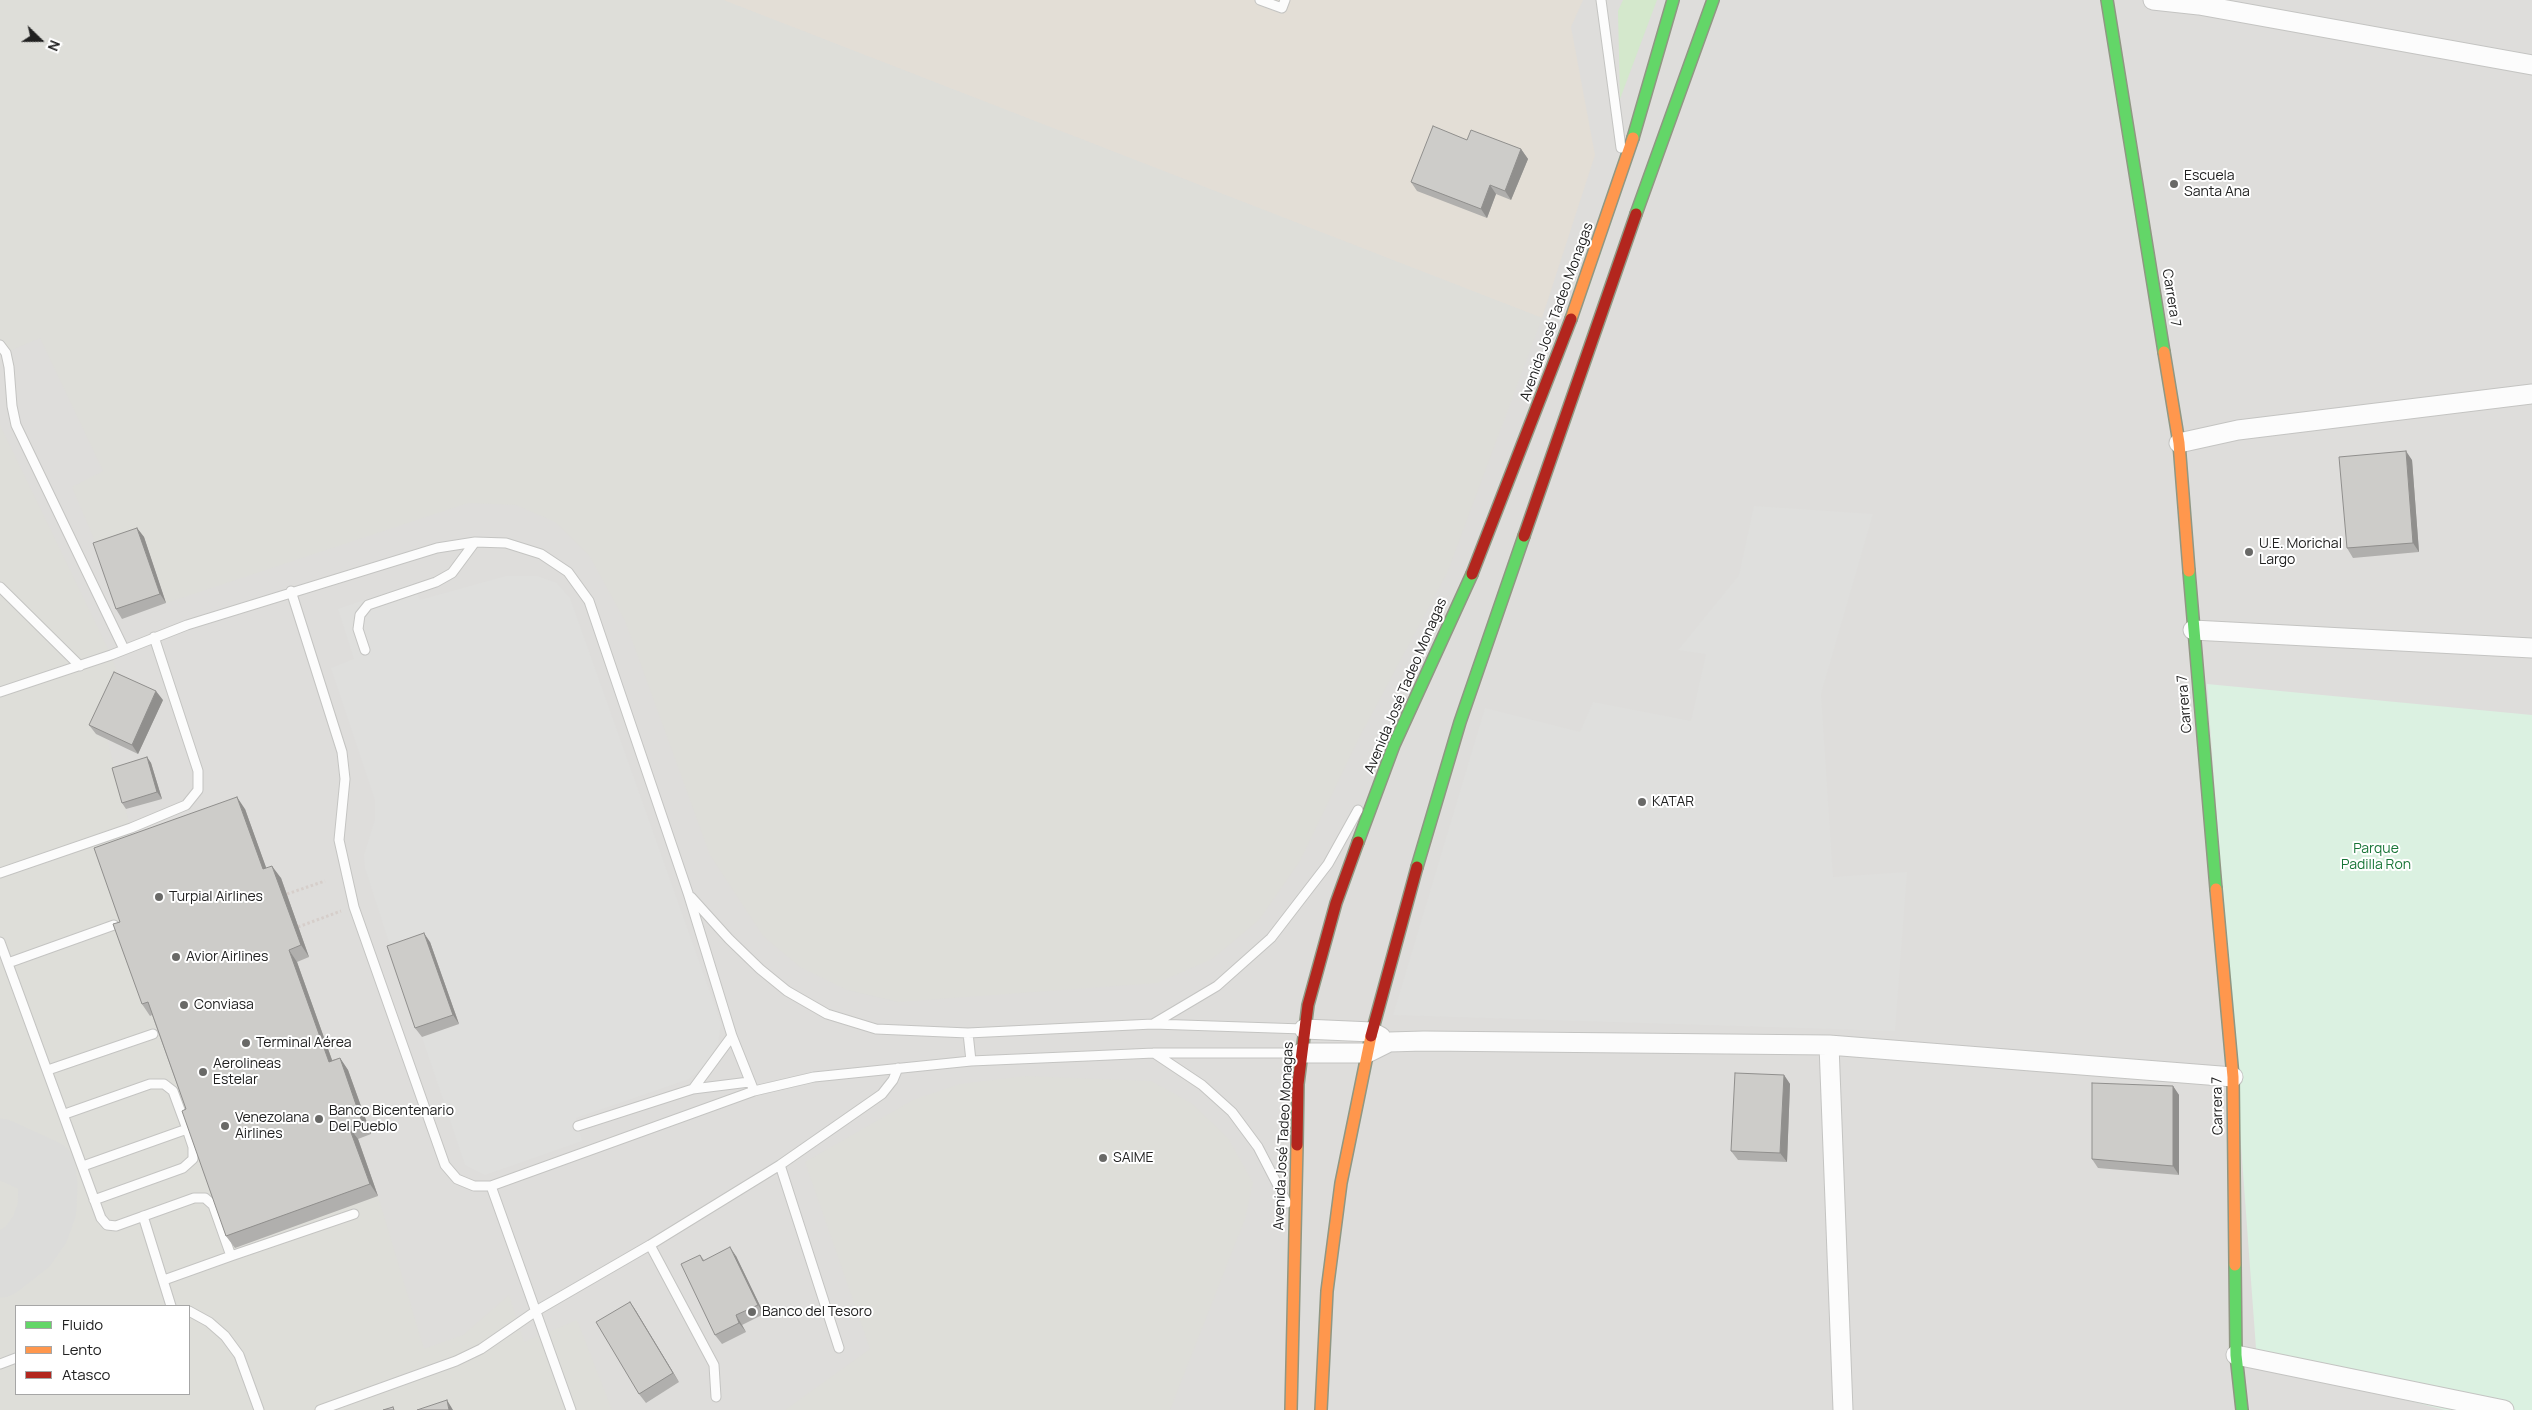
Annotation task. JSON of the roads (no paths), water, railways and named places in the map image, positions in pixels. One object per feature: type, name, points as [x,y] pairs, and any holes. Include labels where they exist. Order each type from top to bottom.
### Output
[{"type":"main road","name":"Avenida José Tadeo Monagas","points":[[1291,1410],[1301,1053],[1304,1029],[1318,964],[1336,904],[1394,745],[1481,554],[1558,356],[1624,169],[1674,0]]},
{"type":"main road","points":[[1321,1410],[1327,1291],[1342,1183],[1367,1053],[1401,922],[1460,722],[1589,344],[1713,0]]},
{"type":"main road","name":"Carrera 7","points":[[2107,0],[2180,443],[2193,630],[2233,1077],[2236,1355],[2242,1410]]},
{"type":"street","points":[[2153,0],[2200,6],[2532,65]]},
{"type":"street","points":[[2180,443],[2238,430],[2532,394]]},
{"type":"street","points":[[2193,630],[2532,648]]},
{"type":"street","points":[[1304,1029],[1372,1032],[1389,1042]]},
{"type":"street","points":[[1301,1053],[1367,1053],[1389,1042],[1829,1045],[2233,1077]]},
{"type":"street","points":[[1829,1045],[1843,1410]]},
{"type":"street","points":[[2236,1355],[2504,1410]]},
{"type":"lane","points":[[1260,0],[1282,8],[1285,0]]},
{"type":"lane","points":[[1601,0],[1624,169]]},
{"type":"lane","points":[[0,345],[6,353],[10,367],[12,406],[16,425],[124,649]]},
{"type":"lane","points":[[365,650],[358,629],[360,614],[368,605],[436,582],[452,572],[476,542]]},
{"type":"lane","points":[[0,692],[80,666],[154,637],[291,591],[437,548],[476,542],[506,543],[541,554],[568,572],[589,602],[688,893],[732,1036],[754,1091]]},
{"type":"lane","points":[[0,587],[80,666]]},
{"type":"lane","points":[[291,591],[342,752],[345,779],[339,840],[354,907],[445,1166],[457,1179],[474,1186],[491,1186],[754,1091],[814,1077],[971,1061],[1154,1053],[1301,1053]]},
{"type":"lane","points":[[0,873],[131,828],[186,805],[198,790],[198,771],[154,637]]},
{"type":"lane","points":[[1153,1024],[1217,986],[1271,938],[1328,864],[1394,745]]},
{"type":"lane","points":[[688,893],[728,939],[787,991],[827,1014],[876,1029],[968,1033],[1153,1024],[1304,1029]]},
{"type":"lane","points":[[8,963],[114,925]]},
{"type":"lane","points":[[0,942],[65,1114],[101,1218],[107,1225],[116,1226],[194,1198],[205,1198],[213,1205],[231,1256]]},
{"type":"lane","points":[[968,1033],[971,1061]]},
{"type":"lane","points":[[48,1070],[153,1034]]},
{"type":"lane","points":[[693,1089],[732,1036]]},
{"type":"lane","points":[[1154,1053],[1202,1085],[1232,1112],[1258,1147],[1295,1217]]},
{"type":"lane","points":[[320,1410],[456,1362],[481,1349],[536,1311],[650,1245],[780,1164],[882,1094],[893,1080],[898,1068]]},
{"type":"lane","points":[[578,1126],[693,1089],[749,1082]]},
{"type":"lane","points":[[65,1114],[150,1084],[164,1084],[173,1091],[187,1129],[193,1147],[193,1159],[183,1168],[94,1200]]},
{"type":"lane","points":[[83,1166],[187,1129]]},
{"type":"lane","points":[[780,1164],[839,1348]]},
{"type":"lane","points":[[491,1186],[571,1410]]},
{"type":"lane","points":[[164,1280],[354,1214]]},
{"type":"lane","points":[[144,1216],[171,1305]]},
{"type":"lane","points":[[650,1245],[714,1365],[716,1397]]},
{"type":"lane","points":[[190,1312],[209,1322],[225,1336],[239,1354],[259,1410]]},
{"type":"lane","points":[[0,1362],[15,1358]]},
{"type":"place","name":"Escuela Santa Ana","points":[[2174,184]]},
{"type":"place","name":"U.E. Morichal Largo","points":[[2249,552]]},
{"type":"place","name":"KATAR","points":[[1642,802]]},
{"type":"place","name":"Turpial Airlines","points":[[159,897]]},
{"type":"place","name":"Avior Airlines","points":[[176,957]]},
{"type":"place","name":"Conviasa","points":[[184,1005]]},
{"type":"place","name":"Terminal Aérea","points":[[246,1043]]},
{"type":"place","name":"Aerolineas Estelar","points":[[203,1072]]},
{"type":"place","name":"Banco Bicentenario Del Pueblo","points":[[319,1119]]},
{"type":"place","name":"Venezolana Airlines","points":[[225,1126]]},
{"type":"place","name":"SAIME","points":[[1103,1158]]},
{"type":"place","name":"Banco del Tesoro","points":[[752,1312]]},
{"type":"park label","name":"Parque Padilla Ron","points":[[2376,858]]}]
